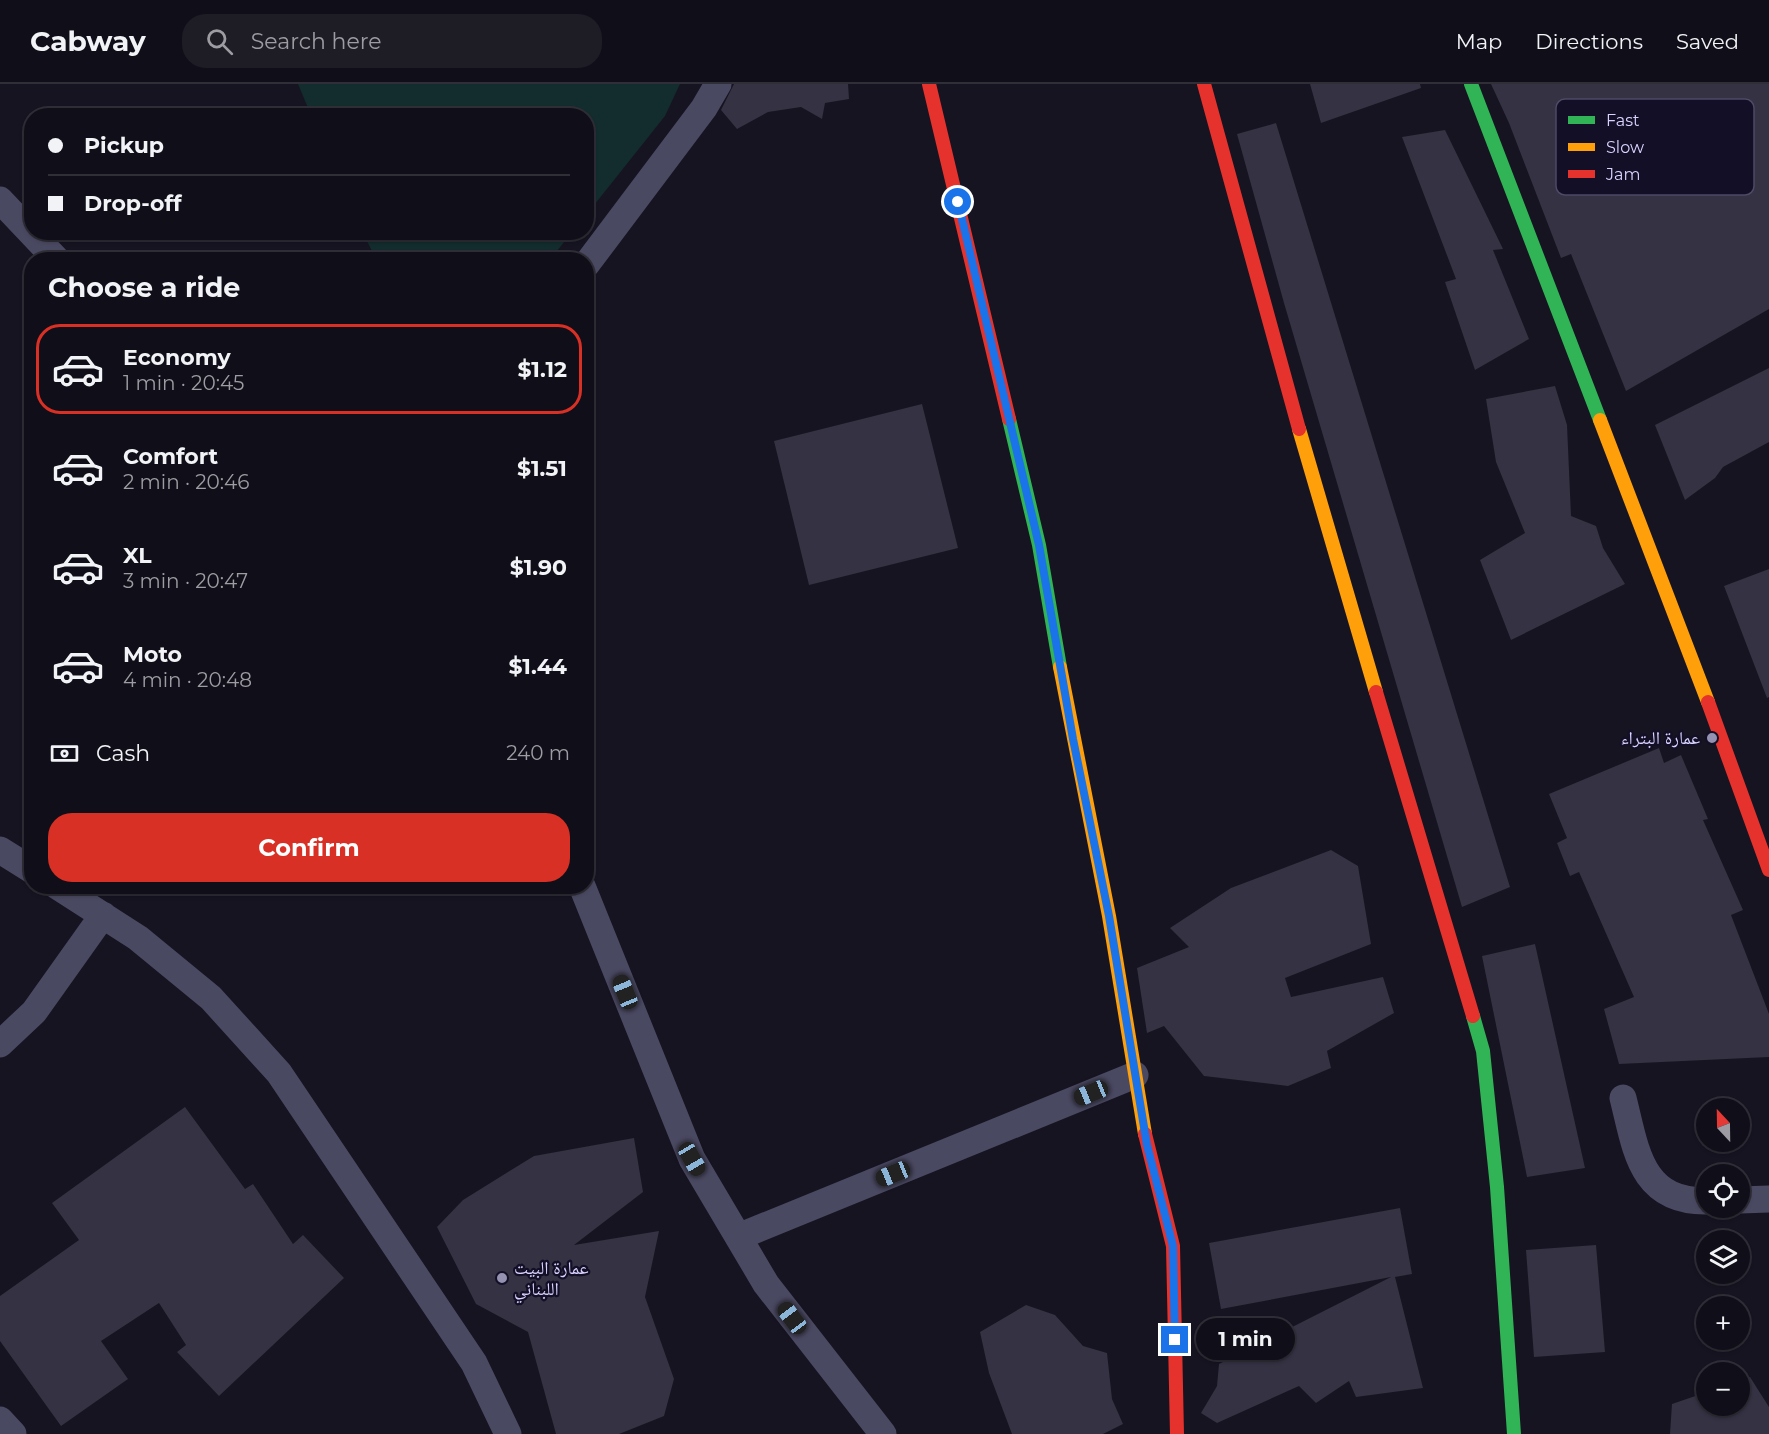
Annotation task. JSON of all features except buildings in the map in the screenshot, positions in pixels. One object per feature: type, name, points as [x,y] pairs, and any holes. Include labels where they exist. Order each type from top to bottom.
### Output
[{"type":"street","points":[[594,254],[704,108],[718,84]]},
{"type":"street","points":[[929,84],[1039,545],[1073,739],[1109,916],[1147,1145],[1173,1246],[1177,1434]]},
{"type":"street","points":[[1204,84],[1311,473],[1483,1051],[1497,1186],[1514,1434]]},
{"type":"street","points":[[1471,84],[1691,655],[1769,870]]},
{"type":"street","points":[[0,200],[24,225]]},
{"type":"street","points":[[38,240],[49,252]]},
{"type":"street","points":[[0,850],[24,865]]},
{"type":"street","points":[[70,894],[138,938],[211,998],[279,1073],[474,1363],[508,1434]]},
{"type":"street","points":[[585,894],[692,1159],[766,1284],[883,1434]]},
{"type":"street","points":[[0,1044],[34,1012],[103,915]]},
{"type":"street","points":[[738,1237],[1135,1075]]},
{"type":"street","points":[[1623,1098],[1639,1160],[1651,1181],[1669,1193],[1696,1201]]},
{"type":"street","points":[[1750,1200],[1769,1199]]},
{"type":"street","points":[[0,1420],[13,1434]]},
{"type":"green space","points":[[298,84],[680,84],[665,116],[594,205],[594,108],[308,108]]},
{"type":"green space","points":[[366,240],[566,240],[556,252],[372,252]]},
{"type":"traffic: fast","points":[[1471,84],[1600,420]]},
{"type":"traffic: fast","points":[[1009,419],[1039,545],[1060,667]]},
{"type":"traffic: fast","points":[[1473,1016],[1483,1051],[1497,1187],[1514,1434]]},
{"type":"traffic: slow","points":[[1600,420],[1708,702]]},
{"type":"traffic: slow","points":[[1299,429],[1376,692]]},
{"type":"traffic: slow","points":[[1060,667],[1109,916],[1145,1134]]},
{"type":"traffic: jam","points":[[929,84],[1009,419]]},
{"type":"traffic: jam","points":[[1204,84],[1299,429]]},
{"type":"traffic: jam","points":[[1376,692],[1473,1016]]},
{"type":"traffic: jam","points":[[1708,702],[1769,870]]},
{"type":"traffic: jam","points":[[1145,1134],[1173,1246],[1177,1434]]},
{"type":"place","name":"عمارة البتراء","points":[[1712,738]]},
{"type":"place","name":"عمارة البيت اللبناني","points":[[502,1278]]},
{"type":"route","points":[[958,202],[1039,545],[1073,739],[1109,916],[1147,1145],[1173,1246],[1175,1340]]}]
